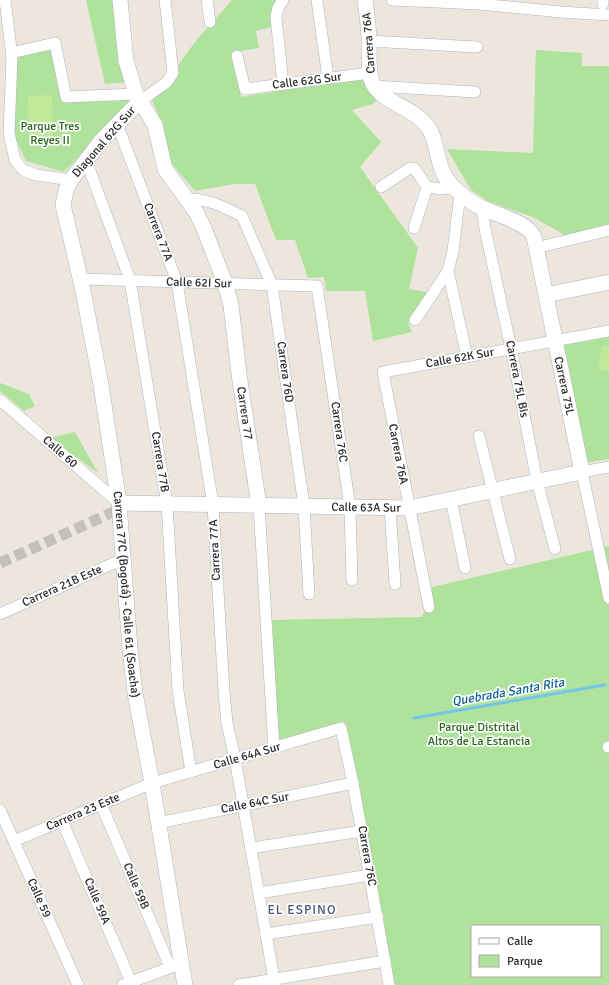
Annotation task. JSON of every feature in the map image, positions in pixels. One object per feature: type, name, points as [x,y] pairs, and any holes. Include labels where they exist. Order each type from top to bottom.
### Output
[{"type":"street","points":[[5,0],[11,53],[9,133],[15,160],[23,170],[36,175],[71,180]]},
{"type":"street","name":"Carrera 77","points":[[120,0],[126,61],[138,98],[155,125],[165,169],[203,226],[225,283],[234,317],[239,374],[259,506],[274,748]]},
{"type":"street","points":[[11,53],[55,43],[66,97],[138,98],[167,82],[173,73],[165,0]]},
{"type":"street","points":[[207,0],[210,22]]},
{"type":"street","points":[[283,0],[278,8],[276,17],[283,84]]},
{"type":"street","points":[[317,0],[328,78]]},
{"type":"street","name":"Carrera 76A","points":[[365,0],[372,79]]},
{"type":"street","points":[[392,0],[479,4],[609,15]]},
{"type":"street","points":[[524,0],[536,10]]},
{"type":"street","points":[[369,41],[477,47]]},
{"type":"street","name":"Calle 62G Sur","points":[[237,56],[244,89],[328,78],[372,79],[474,92]]},
{"type":"street","points":[[372,79],[385,96],[421,119],[428,126],[436,143],[442,169],[456,190],[482,209]]},
{"type":"street","name":"Diagonal 62G Sur","points":[[63,205],[66,190],[71,180],[138,98]]},
{"type":"street","name":"Carrera 77A","points":[[117,124],[177,282],[213,505],[227,722],[275,982]]},
{"type":"street","name":"Carrera 77B","points":[[86,160],[130,280],[167,504],[178,691],[192,772]]},
{"type":"street","points":[[381,187],[407,169],[415,169],[427,187],[456,190]]},
{"type":"street","points":[[414,228],[427,187]]},
{"type":"street","points":[[415,320],[448,270],[453,251],[456,190]]},
{"type":"street","name":"Carrera 76D","points":[[186,199],[198,198],[210,201],[242,216],[272,285],[304,506],[309,594]]},
{"type":"street","name":"Carrera 77C (Bogotá) - Calle 61 (Soacha)","points":[[63,205],[81,279],[101,385],[119,503],[135,693],[152,783],[176,965],[185,985]]},
{"type":"street","name":"Carrera 75L","points":[[482,209],[525,226],[532,233],[609,598]]},
{"type":"street","name":"Carrera 75L Bis","points":[[482,209],[537,481],[555,549]]},
{"type":"street","points":[[536,248],[609,230]]},
{"type":"street","points":[[448,270],[466,357]]},
{"type":"street","name":"Calle 62I Sur","points":[[81,279],[317,286]]},
{"type":"street","points":[[546,295],[609,282]]},
{"type":"street","name":"Carrera 76C","points":[[317,286],[350,507],[352,580]]},
{"type":"street","name":"Calle 62K Sur","points":[[383,372],[609,331]]},
{"type":"street","name":"Carrera 76A","points":[[383,372],[429,607]]},
{"type":"street","name":"Calle 60","points":[[0,400],[119,503]]},
{"type":"street","points":[[478,436],[510,559]]},
{"type":"street","name":"Calle 63A Sur","points":[[119,503],[409,508],[609,467]]},
{"type":"street","points":[[451,499],[465,568]]},
{"type":"street","points":[[390,508],[395,584]]},
{"type":"street","name":"Carrera 21B Este","points":[[0,614],[123,559]]},
{"type":"street","name":"Carrera 76C","points":[[341,728],[362,831],[389,985]]},
{"type":"street","name":"Calle 64A Sur","points":[[152,783],[341,728]]},
{"type":"street","name":"Carrera 23 Este","points":[[14,841],[152,783]]},
{"type":"street","name":"Calle 64C Sur","points":[[158,823],[353,783]]},
{"type":"street","name":"Calle 59B","points":[[101,804],[176,965]]},
{"type":"street","name":"Calle 59","points":[[0,810],[78,985]]},
{"type":"street","name":"Calle 59A","points":[[62,821],[127,983]]},
{"type":"street","points":[[250,848],[362,831]]},
{"type":"street","points":[[259,893],[370,875]]},
{"type":"street","points":[[266,934],[378,917]]},
{"type":"street","points":[[238,985],[275,982],[385,961]]},
{"type":"street","points":[[127,983],[176,965]]},
{"type":"green space","points":[[86,0],[115,0],[128,82],[105,84]]},
{"type":"green space","points":[[232,0],[278,0],[270,14],[272,27],[256,31],[259,48],[234,52],[241,97],[366,77],[380,99],[372,104],[352,110],[381,142],[360,167],[418,248],[409,289],[427,292],[408,322],[412,332],[373,341],[365,291],[326,291],[324,277],[308,278],[295,240],[276,240],[255,184],[235,184],[195,191],[168,159],[158,114],[152,100],[168,82],[194,43]]},
{"type":"green space","name":"Parque Tres Reyes II","points":[[52,50],[64,102],[130,100],[99,136],[64,172],[26,161],[15,138],[15,55]]},
{"type":"green space","points":[[536,50],[582,53],[582,66],[609,66],[609,226],[568,237],[533,217],[489,202],[471,190],[447,149],[533,153]]},
{"type":"green space","points":[[52,95],[53,136],[29,136],[28,96]]},
{"type":"green space","points":[[609,337],[609,459],[584,463],[563,344]]},
{"type":"green space","points":[[602,345],[609,346],[609,372],[598,370]]},
{"type":"green space","points":[[0,383],[29,394],[35,406],[24,411],[0,391]]},
{"type":"green space","points":[[75,432],[98,473],[50,438]]},
{"type":"green space","name":"Parque Distrital Altos de La Estancia","points":[[609,546],[609,985],[394,985],[344,721],[278,741],[272,620],[422,617],[432,587]]},
{"type":"waterway","name":"Quebrada Santa Rita","points":[[414,718],[605,685]]},
{"type":"tunnel","points":[[0,563],[120,509]]},
{"type":"district","name":"EL ESPINO","points":[[302,910]]}]
